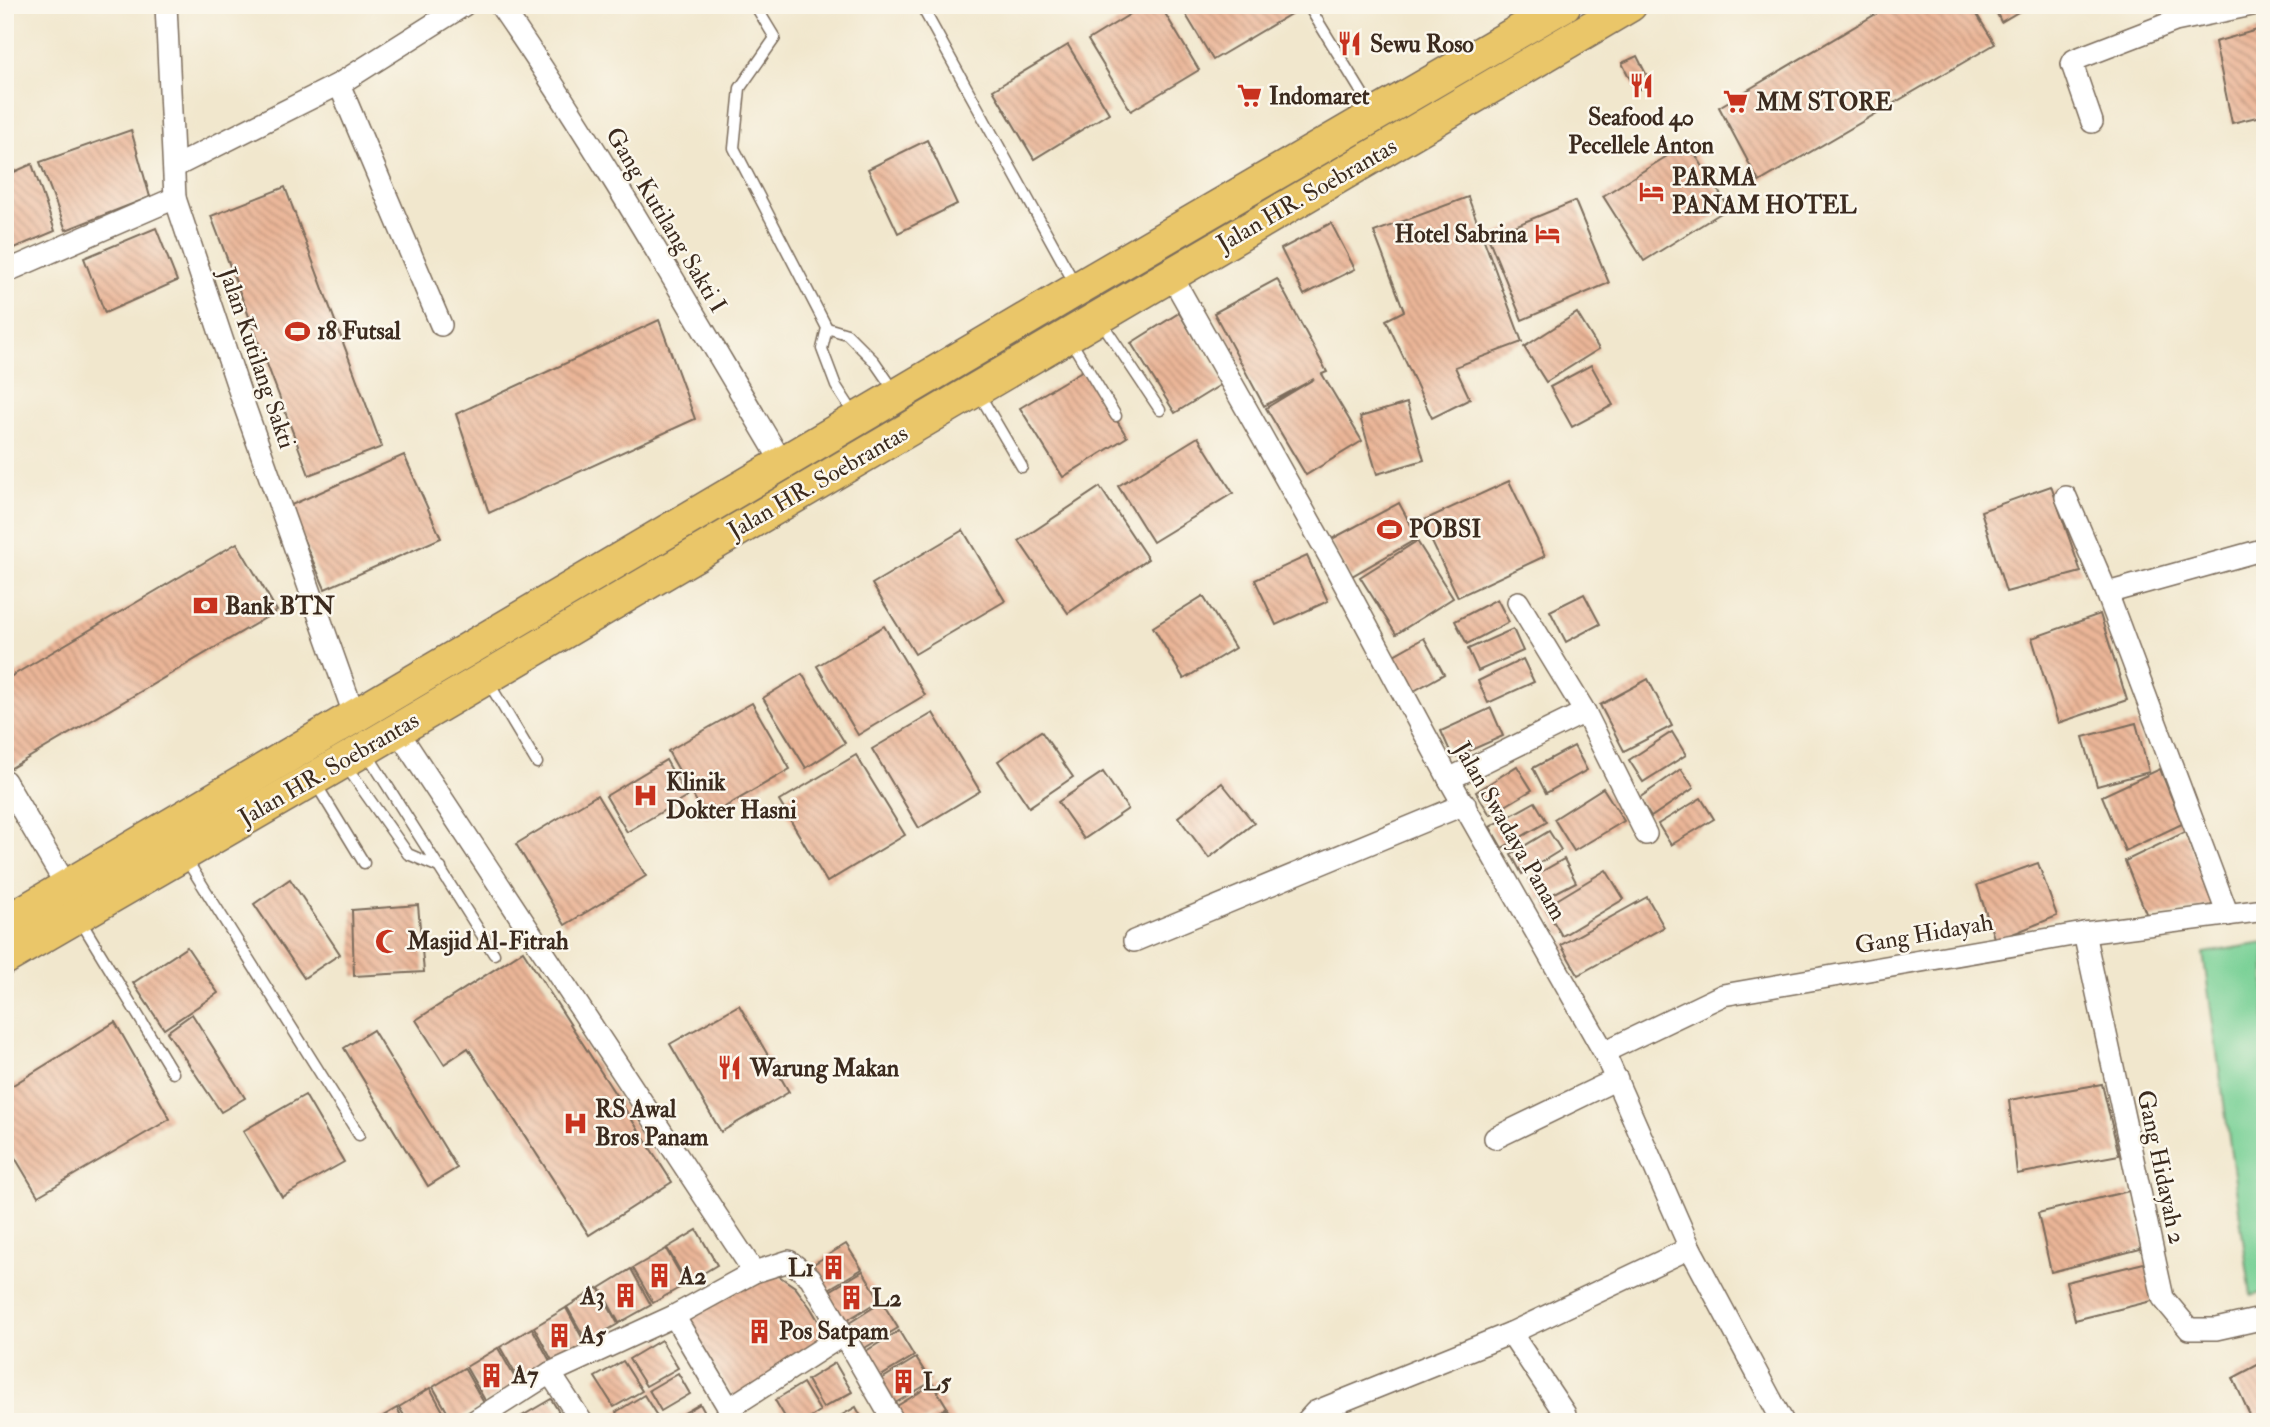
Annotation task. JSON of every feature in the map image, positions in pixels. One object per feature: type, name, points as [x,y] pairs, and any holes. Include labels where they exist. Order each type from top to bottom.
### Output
[{"type":"main road","name":"Jalan HR. Soebrantas","points":[[5,958],[72,901],[355,716],[1564,5]]},
{"type":"main road","name":"Jalan HR. Soebrantas","points":[[5,923],[72,901],[183,853],[1171,275],[1589,16],[1630,5]]},
{"type":"main road","points":[[584,581],[602,609]]},
{"type":"street","points":[[174,167],[339,84],[464,5]]},
{"type":"street","name":"Gang Kutilang Sakti I","points":[[500,5],[630,208],[783,464]]},
{"type":"street","points":[[2092,122],[2072,64],[2074,60],[2175,21],[2252,5]]},
{"type":"street","name":"Jalan Kutilang Sakti","points":[[169,6],[175,198],[242,399],[355,716]]},
{"type":"street","points":[[339,84],[441,325]]},
{"type":"street","points":[[5,272],[175,198]]},
{"type":"street","name":"Jalan Swadaya Panam","points":[[1171,275],[1332,561],[1449,779],[1604,1052],[1690,1248],[1777,1420]]},
{"type":"street","points":[[2066,497],[2107,593],[2228,915]]},
{"type":"street","points":[[2107,593],[2265,550]]},
{"type":"street","points":[[1518,602],[1585,712],[1646,834]]},
{"type":"street","points":[[1449,779],[1585,712]]},
{"type":"street","points":[[397,730],[754,1272]]},
{"type":"street","points":[[5,781],[72,901]]},
{"type":"street","points":[[1134,941],[1465,804]]},
{"type":"street","name":"Gang Hidayah","points":[[1604,1052],[1723,995],[2084,933],[2265,910]]},
{"type":"street","name":"Gang Hidayah 2","points":[[2084,933],[2163,1298],[2189,1329],[2216,1329],[2265,1318]]},
{"type":"street","points":[[1495,1138],[1617,1079]]},
{"type":"street","points":[[1306,1422],[1315,1412],[1511,1333],[1690,1248]]},
{"type":"street","points":[[473,1422],[550,1373],[674,1316],[754,1272],[789,1261],[810,1277],[894,1422]]},
{"type":"street","points":[[674,1316],[732,1415],[843,1335]]},
{"type":"street","points":[[1511,1333],[1562,1419]]},
{"type":"street","points":[[550,1373],[582,1422]]},
{"type":"lane","points":[[755,5],[775,38],[740,88],[734,148],[827,328],[822,349],[836,386],[857,420]]},
{"type":"lane","points":[[921,5],[1077,289]]},
{"type":"lane","points":[[1308,5],[1376,116]]},
{"type":"lane","points":[[1098,318],[1160,411]]},
{"type":"lane","points":[[827,328],[848,334],[874,361],[897,396]]},
{"type":"lane","points":[[1068,335],[1116,416]]},
{"type":"lane","points":[[976,389],[1022,467]]},
{"type":"lane","points":[[485,678],[537,763]]},
{"type":"lane","points":[[354,755],[441,868],[494,954]]},
{"type":"lane","points":[[354,755],[355,782],[408,854],[441,868]]},
{"type":"lane","points":[[313,778],[364,863]]},
{"type":"lane","points":[[183,853],[359,1135]]},
{"type":"lane","points":[[72,901],[173,1073]]},
{"type":"green space","points":[[2265,943],[2265,1292],[2251,1296],[2203,953]]},
{"type":"building","points":[[1145,5],[1160,5],[1199,70],[1131,111],[1088,40]]},
{"type":"building","points":[[1180,5],[1290,5],[1294,12],[1213,60]]},
{"type":"building","points":[[1891,5],[1971,5],[1995,44],[1759,182],[1719,107]]},
{"type":"building","points":[[1993,5],[2030,5],[2001,22]]},
{"type":"building","points":[[2264,28],[2265,115],[2232,123],[2215,42]]},
{"type":"building","points":[[1068,45],[1109,113],[1034,159],[993,90]]},
{"type":"building","points":[[1637,56],[1651,84],[1636,91],[1622,63]]},
{"type":"building","points":[[131,130],[150,197],[66,230],[40,162]]},
{"type":"building","points":[[927,140],[957,204],[898,233],[868,169]]},
{"type":"building","points":[[1688,143],[1729,208],[1644,261],[1603,196]]},
{"type":"building","points":[[32,164],[55,231],[5,252],[5,176]]},
{"type":"building","name":"18 Futsal","points":[[285,187],[382,447],[309,475],[211,216]]},
{"type":"building","points":[[1468,197],[1522,342],[1455,367],[1470,399],[1432,418],[1386,320],[1404,311],[1374,232]]},
{"type":"building","points":[[1575,201],[1609,283],[1522,320],[1488,237]]},
{"type":"building","points":[[1331,223],[1355,269],[1304,295],[1281,249]]},
{"type":"building","points":[[156,228],[177,281],[105,313],[84,258]]},
{"type":"building","points":[[1277,279],[1327,372],[1322,374],[1362,441],[1306,475],[1266,408],[1314,379],[1264,406],[1214,313]]},
{"type":"building","points":[[1179,313],[1222,384],[1175,413],[1131,343]]},
{"type":"building","points":[[1577,313],[1599,349],[1546,382],[1524,347]]},
{"type":"building","points":[[659,320],[695,419],[489,513],[456,414]]},
{"type":"building","points":[[1591,365],[1613,405],[1572,427],[1550,387]]},
{"type":"building","points":[[1085,369],[1127,437],[1063,477],[1020,408]]},
{"type":"building","points":[[1407,403],[1424,460],[1377,474],[1360,417]]},
{"type":"building","points":[[1198,437],[1233,493],[1153,542],[1118,486]]},
{"type":"building","points":[[404,455],[441,538],[325,589],[289,506]]},
{"type":"building","points":[[1509,481],[1545,556],[1458,597],[1422,521]]},
{"type":"building","points":[[2051,486],[2081,572],[2006,592],[1981,511]]},
{"type":"building","points":[[1100,487],[1148,559],[1068,613],[1019,541]]},
{"type":"building","points":[[1399,503],[1418,538],[1350,577],[1330,540]]},
{"type":"building","points":[[963,530],[1005,601],[915,654],[872,584]]},
{"type":"building","points":[[1417,541],[1453,598],[1396,634],[1360,577]]},
{"type":"building","points":[[237,543],[277,611],[6,771],[5,680]]},
{"type":"building","points":[[1307,556],[1328,601],[1276,625],[1255,580]]},
{"type":"building","points":[[1584,594],[1600,624],[1566,642],[1550,611]]},
{"type":"building","points":[[1203,596],[1235,648],[1184,679],[1153,627]]},
{"type":"building","points":[[1497,599],[1509,622],[1467,644],[1455,621]]},
{"type":"building","points":[[2100,614],[2127,700],[2058,723],[2032,638]]},
{"type":"building","points":[[884,626],[925,695],[858,735],[817,666]]},
{"type":"building","points":[[1513,629],[1523,651],[1478,671],[1468,649]]},
{"type":"building","points":[[1424,638],[1444,674],[1414,691],[1394,655]]},
{"type":"building","points":[[1523,659],[1534,682],[1488,703],[1478,681]]},
{"type":"building","points":[[802,674],[845,743],[806,768],[763,698]]},
{"type":"building","points":[[1648,679],[1672,726],[1624,751],[1600,705]]},
{"type":"building","points":[[752,703],[790,769],[706,818],[668,751]]},
{"type":"building","points":[[1491,708],[1503,736],[1453,758],[1441,731]]},
{"type":"building","points":[[933,713],[980,791],[919,828],[872,749]]},
{"type":"building","points":[[2136,723],[2149,772],[2097,786],[2083,737]]},
{"type":"building","points":[[1041,731],[1073,777],[1029,807],[998,761]]},
{"type":"building","points":[[1672,732],[1686,755],[1643,782],[1629,760]]},
{"type":"building","points":[[1574,746],[1587,770],[1546,793],[1533,768]]},
{"type":"building","points":[[856,755],[905,835],[827,882],[779,801]]},
{"type":"building","name":"Klinik Dokter Hasni","points":[[666,760],[687,797],[627,832],[606,796]]},
{"type":"building","points":[[1517,766],[1532,790],[1490,815],[1476,792]]},
{"type":"building","points":[[1681,769],[1694,788],[1651,817],[1639,798]]},
{"type":"building","points":[[2160,769],[2182,824],[2125,851],[2102,796]]},
{"type":"building","points":[[1103,772],[1128,809],[1084,839],[1058,802]]},
{"type":"building","points":[[1222,783],[1254,823],[1209,858],[1178,817]]},
{"type":"building","points":[[1603,788],[1624,821],[1574,851],[1554,819]]},
{"type":"building","points":[[597,795],[646,876],[565,925],[516,844]]},
{"type":"building","points":[[1701,798],[1714,819],[1671,845],[1658,824]]},
{"type":"building","points":[[1535,802],[1547,822],[1502,848],[1490,827]]},
{"type":"building","points":[[1549,831],[1561,850],[1522,874],[1511,854]]},
{"type":"building","points":[[2185,832],[2213,905],[2148,918],[2125,861]]},
{"type":"building","points":[[1564,859],[1576,882],[1540,901],[1529,879]]},
{"type":"building","points":[[2038,863],[2057,916],[1995,941],[1977,885]]},
{"type":"building","points":[[1606,870],[1624,899],[1562,936],[1545,907]]},
{"type":"building","points":[[290,879],[340,954],[304,978],[254,904]]},
{"type":"building","points":[[1647,897],[1664,927],[1578,975],[1561,945]]},
{"type":"building","name":"Masjid Al-Fitrah","points":[[418,905],[424,972],[354,976],[352,910]]},
{"type":"building","points":[[187,947],[218,993],[164,1029],[133,983]]},
{"type":"building","name":"RS Awal Bros Panam","points":[[523,951],[672,1182],[589,1235],[468,1048],[444,1064],[416,1020]]},
{"type":"building","name":"Warung Makan","points":[[739,1005],[789,1092],[721,1132],[670,1044]]},
{"type":"building","points":[[192,1014],[245,1098],[221,1112],[167,1032]]},
{"type":"building","points":[[115,1022],[170,1119],[38,1196],[5,1141],[5,1090]]},
{"type":"building","points":[[373,1030],[457,1168],[428,1186],[344,1048]]},
{"type":"building","points":[[2102,1084],[2119,1155],[2017,1174],[2009,1100]]},
{"type":"building","points":[[305,1095],[344,1162],[282,1197],[243,1131]]},
{"type":"building","points":[[2129,1191],[2144,1248],[2051,1272],[2038,1213]]},
{"type":"building","points":[[697,1230],[717,1265],[687,1283],[667,1248]]},
{"type":"building","name":"L1","points":[[846,1244],[862,1269],[822,1293],[807,1268]]},
{"type":"building","name":"A2","points":[[666,1249],[686,1284],[653,1303],[633,1268]]},
{"type":"building","points":[[2148,1262],[2156,1300],[2075,1320],[2066,1282]]},
{"type":"building","name":"A3","points":[[631,1269],[651,1305],[619,1323],[600,1288]]},
{"type":"building","name":"L2","points":[[863,1271],[880,1300],[841,1324],[823,1295]]},
{"type":"building","name":"Pos Satpam","points":[[779,1276],[795,1287],[831,1342],[735,1399],[686,1320],[756,1279]]},
{"type":"building","points":[[598,1288],[618,1324],[587,1342],[567,1307]]},
{"type":"building","points":[[882,1302],[898,1328],[858,1352],[843,1327]]},
{"type":"building","name":"A5","points":[[566,1308],[585,1343],[553,1362],[534,1327]]},
{"type":"building","points":[[532,1328],[551,1363],[520,1382],[500,1347]]},
{"type":"building","points":[[899,1331],[914,1356],[876,1379],[861,1354]]},
{"type":"building","points":[[661,1340],[678,1368],[646,1386],[629,1359]]},
{"type":"building","name":"A7","points":[[498,1348],[518,1383],[486,1402],[466,1367]]},
{"type":"building","name":"L5","points":[[916,1358],[931,1382],[890,1406],[875,1383]]},
{"type":"building","points":[[623,1361],[642,1391],[614,1407],[595,1377]]},
{"type":"building","points":[[2265,1361],[2265,1422],[2253,1422],[2233,1378]]},
{"type":"building","points":[[835,1363],[852,1392],[823,1408],[807,1380]]},
{"type":"building","points":[[464,1368],[484,1403],[453,1422],[433,1387]]},
{"type":"building","points":[[678,1373],[690,1394],[661,1411],[649,1390]]},
{"type":"building","points":[[803,1383],[820,1411],[803,1422],[788,1422],[775,1400]]},
{"type":"building","points":[[933,1384],[947,1407],[922,1422],[900,1422],[892,1409]]},
{"type":"building","points":[[430,1388],[449,1422],[408,1422],[399,1407]]},
{"type":"building","points":[[644,1395],[657,1416],[647,1422],[622,1422],[616,1412]]},
{"type":"building","points":[[551,1399],[565,1422],[512,1422]]},
{"type":"building","points":[[700,1404],[710,1422],[669,1422]]},
{"type":"building","points":[[856,1407],[864,1422],[830,1422]]},
{"type":"building","points":[[397,1408],[404,1422],[373,1422]]},
{"type":"building","points":[[947,1409],[955,1422],[926,1422]]},
{"type":"place","name":"Sewu Roso","points":[[1350,44]]},
{"type":"place","name":"Seafood 40 Pecellele Anton","points":[[1641,86]]},
{"type":"place","name":"Indomaret","points":[[1249,96]]},
{"type":"place","name":"MM STORE","points":[[1736,102]]},
{"type":"place","name":"PARMA PANAM HOTEL","points":[[1652,191]]},
{"type":"place","name":"Hotel Sabrina","points":[[1547,234]]},
{"type":"place","name":"18 Futsal","points":[[297,331]]},
{"type":"place","name":"POBSI","points":[[1389,529]]},
{"type":"place","name":"Bank BTN","points":[[205,606]]},
{"type":"place","name":"Klinik Dokter Hasni","points":[[646,796]]},
{"type":"place","name":"Masjid Al-Fitrah","points":[[387,941]]},
{"type":"place","name":"Warung Makan","points":[[730,1068]]},
{"type":"place","name":"RS Awal Bros Panam","points":[[575,1123]]},
{"type":"place","name":"L1","points":[[834,1268]]},
{"type":"place","name":"A2","points":[[659,1276]]},
{"type":"place","name":"A3","points":[[625,1296]]},
{"type":"place","name":"L2","points":[[852,1298]]},
{"type":"place","name":"Pos Satpam","points":[[759,1331]]},
{"type":"place","name":"A5","points":[[560,1335]]},
{"type":"place","name":"A7","points":[[492,1375]]},
{"type":"place","name":"L5","points":[[903,1382]]}]
